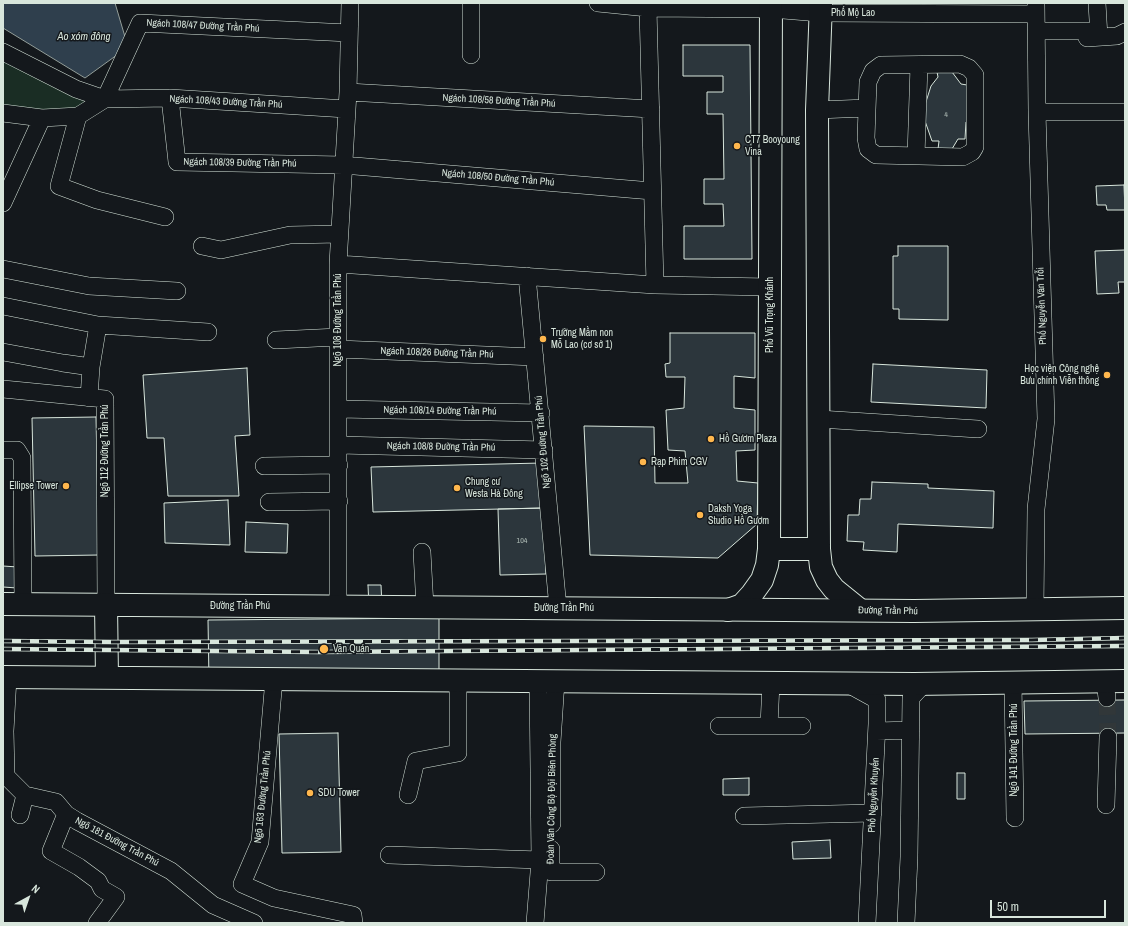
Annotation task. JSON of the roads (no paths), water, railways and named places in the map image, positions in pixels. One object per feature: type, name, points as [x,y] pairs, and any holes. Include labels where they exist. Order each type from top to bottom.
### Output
[{"type":"main road","name":"Phố Vũ Trọng Khánh","points":[[728,610],[742,605],[762,580],[766,570],[769,549],[771,6]]},
{"type":"main road","points":[[820,8],[818,110],[819,549],[822,568],[827,580],[834,589],[860,610]]},
{"type":"main road","points":[[769,549],[819,549]]},
{"type":"main road","name":"Đường Trần Phú","points":[[13,604],[728,610],[1125,608]]},
{"type":"main road","points":[[106,605],[107,677]]},
{"type":"main road","points":[[6,677],[924,684],[1013,682],[1112,687]]},
{"type":"street","name":"Ngõ 108 Đường Trần Phú","points":[[338,606],[338,264],[347,100],[350,3]]},
{"type":"street","points":[[471,3],[471,55]]},
{"type":"street","name":"Phố Mộ Lao","points":[[598,3],[648,8],[771,6],[820,8],[1036,8]]},
{"type":"street","points":[[1097,3],[1099,37]]},
{"type":"street","points":[[648,8],[655,285]]},
{"type":"street","name":"Phố Nguyễn Văn Trỗi","points":[[1035,609],[1036,509],[1046,419],[1037,112],[1036,8]]},
{"type":"street","name":"Ngách 108/47 Đường Trần Phú","points":[[105,99],[140,23],[349,33]]},
{"type":"street","points":[[1037,32],[1086,31],[1087,38],[1117,36],[1125,32]]},
{"type":"street","points":[[3,52],[76,88],[105,99]]},
{"type":"street","points":[[960,64],[969,68],[975,76],[975,147],[972,152],[963,157],[876,155],[868,149],[866,138],[867,108],[868,82],[873,71],[881,65],[960,64]]},
{"type":"street","points":[[916,156],[918,65]]},
{"type":"street","name":"Ngách 108/43 Đường Trần Phú","points":[[105,99],[170,98],[347,100]]},
{"type":"street","name":"Ngách 108/39 Đường Trần Phú","points":[[170,98],[177,162],[343,165]]},
{"type":"street","points":[[3,113],[42,118],[78,116],[105,99]]},
{"type":"street","name":"Ngách 108/58 Đường Trần Phú","points":[[347,100],[651,109]]},
{"type":"street","points":[[818,110],[867,108]]},
{"type":"street","points":[[1037,112],[1125,112]]},
{"type":"street","points":[[78,116],[59,186],[97,200],[165,217]]},
{"type":"street","points":[[3,203],[42,118]]},
{"type":"street","name":"Ngách 108/50 Đường Trần Phú","points":[[343,165],[652,191]]},
{"type":"street","points":[[202,246],[221,250],[290,235],[339,234]]},
{"type":"street","points":[[338,264],[655,285],[770,287]]},
{"type":"street","points":[[3,269],[89,286],[177,292]]},
{"type":"street","name":"Ngõ 102 Đường Trần Phú","points":[[528,276],[558,608]]},
{"type":"street","points":[[3,306],[98,325],[208,332]]},
{"type":"street","points":[[89,398],[91,367],[98,325]]},
{"type":"street","name":"Ngách 108/26 Đường Trần Phú","points":[[276,340],[535,357]]},
{"type":"street","points":[[3,352],[63,364],[91,367]]},
{"type":"street","name":"Ngõ 112 Đường Trần Phú","points":[[3,389],[105,399],[106,605]]},
{"type":"street","name":"Ngách 108/14 Đường Trần Phú","points":[[338,409],[541,413]]},
{"type":"street","points":[[819,419],[978,429]]},
{"type":"street","name":"Ngách 108/8 Đường Trần Phú","points":[[339,445],[544,450]]},
{"type":"street","points":[[3,450],[17,450],[22,458],[13,604]]},
{"type":"street","points":[[264,466],[339,465]]},
{"type":"street","points":[[269,502],[339,501]]},
{"type":"street","points":[[422,552],[425,607]]},
{"type":"street","points":[[6,677],[6,776],[25,795],[20,815]]},
{"type":"street","name":"Ngõ 163 Đường Trần Phú","points":[[274,678],[260,842],[242,884],[274,898],[353,915],[354,923]]},
{"type":"street","points":[[408,795],[416,761],[458,754],[458,680]]},
{"type":"street","points":[[535,923],[540,860],[547,681]]},
{"type":"street","name":"Đoàn Văn Công Bộ Đội Biên Phòng","points":[[547,681],[552,742],[551,872],[596,872]]},
{"type":"street","name":"Ngõ 141 Đường Trần Phú","points":[[1013,682],[1015,818]]},
{"type":"street","points":[[769,726],[771,683]]},
{"type":"street","name":"Phố Nguyễn Khuyến","points":[[848,683],[876,700],[877,731],[867,923]]},
{"type":"street","points":[[906,923],[909,857],[911,698],[924,684]]},
{"type":"street","points":[[719,726],[802,726]]},
{"type":"street","points":[[877,731],[911,730]]},
{"type":"street","points":[[1106,806],[1108,736]]},
{"type":"street","name":"Ngõ 181 Đường Trần Phú","points":[[25,795],[56,802],[66,814],[171,871],[213,904],[254,923]]},
{"type":"street","points":[[744,816],[873,813]]},
{"type":"street","points":[[66,814],[51,851],[98,880],[102,889],[116,897],[97,923]]},
{"type":"street","points":[[390,855],[540,860]]},
{"type":"water","name":"Ao xóm đông","points":[[3,3],[115,3],[128,47],[85,78],[3,28]]},
{"type":"tunnel","points":[[1107,698],[1108,737]]},
{"type":"railway","points":[[3,641],[1032,640],[1125,638]]},
{"type":"railway","points":[[3,649],[318,652],[1125,646]]},
{"type":"place","name":"CT7 Booyoung Vina","points":[[737,146]]},
{"type":"place","name":"Trường Mầm non Mỗ Lao (cơ sở 1)","points":[[543,339]]},
{"type":"place","name":"Học viện Công nghệ Bưu chính Viễn thông","points":[[1107,375]]},
{"type":"place","name":"Hồ Gươm Plaza","points":[[711,439]]},
{"type":"place","name":"Rạp Phim CGV","points":[[643,462]]},
{"type":"place","name":"Ellipse Tower","points":[[66,486]]},
{"type":"place","name":"Chung cư Westa Hà Đông","points":[[457,488]]},
{"type":"place","name":"Daksh Yoga Studio Hồ Gươm","points":[[700,515]]},
{"type":"place","name":"Văn Quán","points":[[324,649]]},
{"type":"place","name":"SDU Tower","points":[[310,793]]}]
